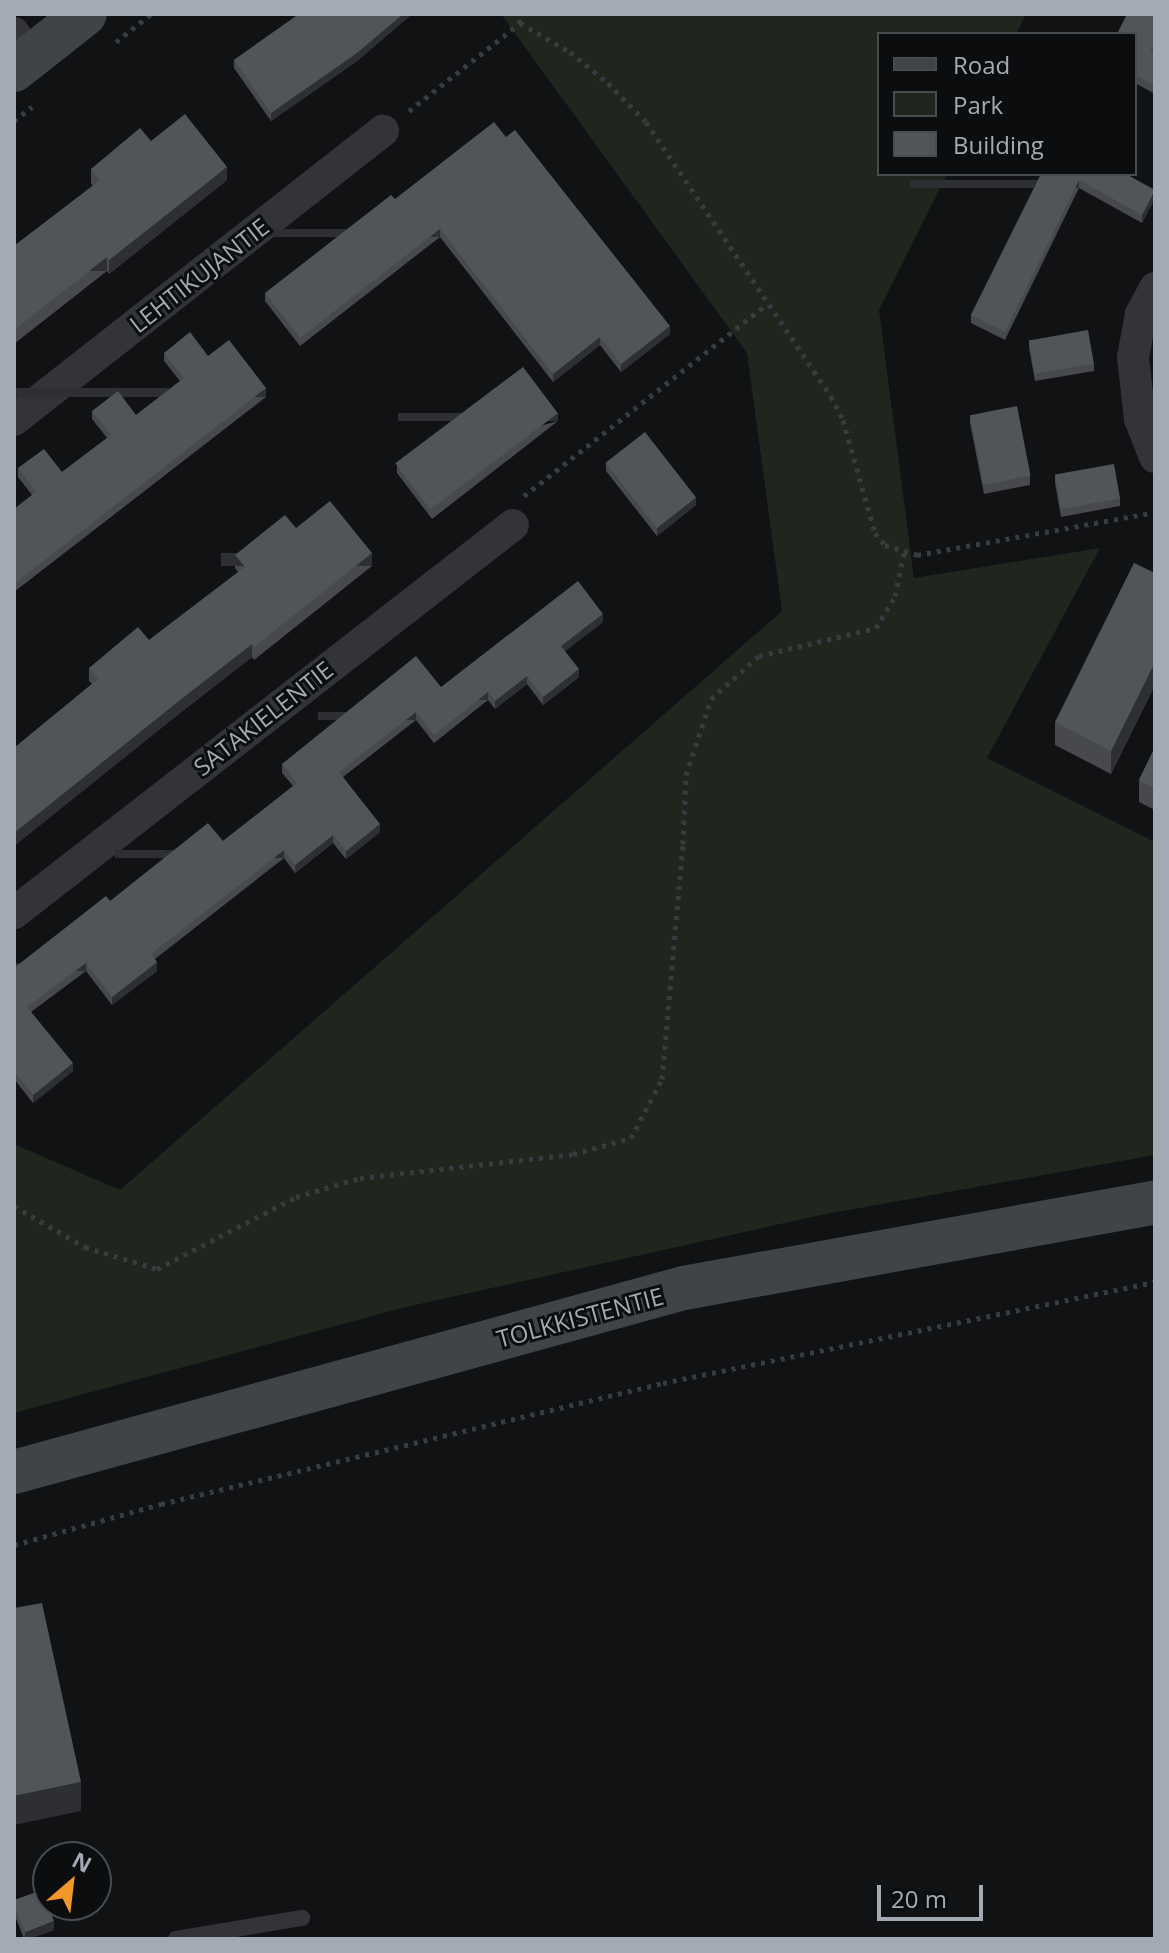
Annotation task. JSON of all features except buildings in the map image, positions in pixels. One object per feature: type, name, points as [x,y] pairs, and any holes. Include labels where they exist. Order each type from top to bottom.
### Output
[{"type":"street","points":[[19,53],[85,14]]},
{"type":"street","name":"LEHTIKUJANTIE","points":[[14,420],[383,131]]},
{"type":"street","points":[[1155,288],[1141,314],[1133,357],[1140,419],[1155,457]]},
{"type":"street","name":"SATAKIELENTIE","points":[[14,913],[513,525]]},
{"type":"street","name":"TOLKKISTENTIE","points":[[14,1472],[684,1288],[1155,1202]]},
{"type":"lane","points":[[176,1939],[302,1918]]},
{"type":"path","points":[[518,14],[520,23],[570,52],[608,83],[646,122],[823,384],[843,420],[875,533],[885,545],[917,555],[1155,512]]},
{"type":"path","points":[[383,131],[520,23]]},
{"type":"path","points":[[513,525],[518,501],[767,304]]},
{"type":"path","points":[[14,1206],[85,1247],[157,1269],[296,1197],[360,1178],[573,1154],[631,1138],[662,1079],[686,775],[711,699],[759,656],[876,628],[895,596],[904,553]]},
{"type":"path","points":[[14,1545],[176,1500],[648,1387],[1155,1282]]},
{"type":"green space","points":[[501,14],[1026,14],[1017,32],[877,32],[877,176],[946,176],[879,310],[914,578],[1100,548],[987,758],[1155,842],[1155,1155],[821,1215],[406,1307],[14,1413],[14,1144],[120,1190],[782,611],[747,353]]}]
